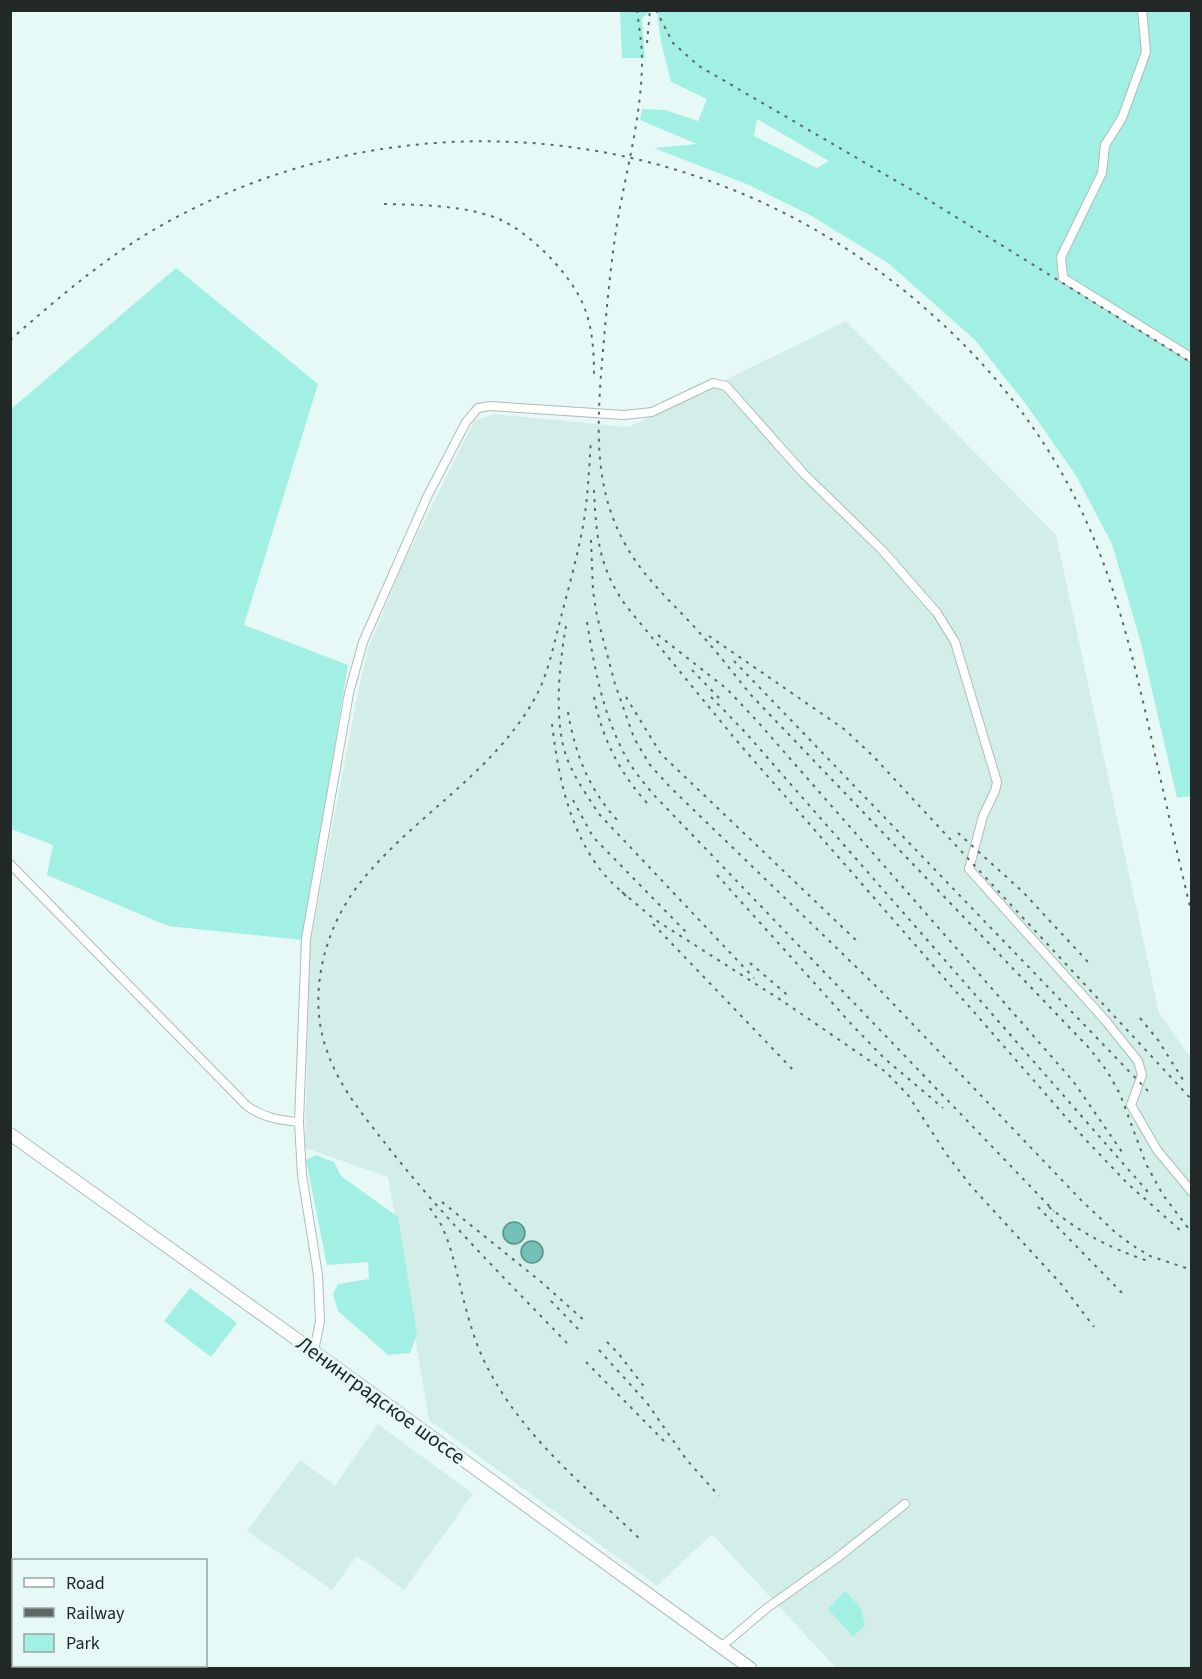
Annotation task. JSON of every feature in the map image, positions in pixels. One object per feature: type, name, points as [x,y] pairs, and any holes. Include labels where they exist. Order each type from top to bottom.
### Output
[{"type":"main road","name":"Ленинградское шоссе","points":[[10,1134],[314,1351],[750,1668]]},
{"type":"street","points":[[1143,10],[1146,52],[1122,118],[1106,145],[1102,173],[1060,257],[1063,278],[1191,358]]},
{"type":"street","points":[[314,1351],[320,1321],[318,1275],[302,1175],[299,1122],[306,939],[349,693],[363,642],[428,495],[466,422],[478,408],[490,406],[624,415],[652,412],[713,384],[726,386],[804,474],[882,550],[937,613],[955,642],[997,782],[983,816],[969,869],[1105,1020],[1138,1061],[1142,1075],[1131,1105],[1157,1150],[1191,1192]]},
{"type":"street","points":[[10,864],[247,1106],[271,1119],[299,1122]]},
{"type":"street","points":[[721,1647],[767,1608],[837,1558],[905,1504]]},
{"type":"shaded area","points":[[846,321],[1056,535],[1159,1013],[1191,1058],[1191,1668],[836,1668],[712,1534],[657,1586],[429,1420],[388,1177],[305,1148],[310,945],[368,649],[404,562],[474,421],[493,414],[629,427]]},
{"type":"shaded area","points":[[378,1424],[473,1494],[404,1590],[357,1556],[332,1590],[247,1531],[300,1460],[335,1485]]},
{"type":"green space","points":[[620,11],[651,11],[642,18],[645,58],[622,58]]},
{"type":"green space","points":[[657,11],[1191,11],[1191,796],[1177,798],[1141,643],[1112,544],[1075,474],[1028,407],[975,340],[888,263],[810,215],[749,185],[654,148],[697,144],[640,120],[642,109],[665,110],[698,121],[707,99],[671,82],[661,42]],"holes":[[[757,119],[829,161],[817,168],[754,136]]]},
{"type":"green space","points":[[176,268],[318,384],[244,625],[348,665],[303,940],[168,926],[47,875],[53,845],[11,829],[10,410]]},
{"type":"green space","points":[[316,1155],[334,1162],[341,1176],[398,1217],[417,1334],[410,1353],[388,1355],[338,1311],[333,1294],[338,1284],[369,1279],[368,1262],[327,1265],[306,1160]]},
{"type":"green space","points":[[190,1288],[237,1323],[211,1357],[164,1321]]},
{"type":"green space","points":[[845,1591],[860,1607],[865,1625],[853,1637],[828,1609]]},
{"type":"water","points":[[514,1222],[522,1225],[525,1233],[522,1241],[514,1244],[506,1241],[503,1233],[506,1225]]},
{"type":"water","points":[[532,1241],[540,1244],[543,1252],[540,1260],[532,1263],[524,1260],[521,1252],[524,1244]]},
{"type":"railway","points":[[637,10],[642,54],[639,103],[614,248],[600,396],[599,439],[603,481],[608,502],[624,542],[640,567],[659,590],[706,640],[751,695],[1090,1049],[1107,1071],[1120,1094],[1146,1164],[1163,1195],[1192,1233]]},
{"type":"railway","points":[[647,43],[650,10]]},
{"type":"railway","points":[[656,10],[673,43],[699,66],[922,196],[1192,363]]},
{"type":"railway","points":[[10,340],[108,260],[173,219],[269,177],[369,151],[470,141],[571,147],[670,168],[765,204],[855,254],[937,319],[973,354],[1007,393],[1051,455],[1095,541],[1118,606],[1136,672],[1192,915]]},
{"type":"railway","points":[[384,204],[474,211],[501,220],[526,236],[563,272],[581,299],[592,336],[594,376]]},
{"type":"railway","points":[[567,1343],[450,1220],[360,1110],[332,1064],[321,1029],[318,1006],[323,960],[339,916],[350,896],[385,855],[477,771],[518,724],[540,689],[550,661],[581,538],[591,440]]},
{"type":"railway","points":[[594,490],[601,552],[610,579],[627,607],[736,740],[1085,1139],[1127,1183],[1182,1232]]},
{"type":"railway","points":[[591,540],[593,591],[597,616],[615,684],[634,738],[650,765],[880,990],[1082,1201],[1116,1233],[1150,1256],[1192,1270]]},
{"type":"railway","points":[[587,622],[597,677],[607,713],[621,747],[641,779],[1054,1211]]},
{"type":"railway","points":[[566,626],[561,659],[560,730],[563,746],[575,775],[599,814],[754,978]]},
{"type":"railway","points":[[658,635],[727,689],[757,721],[1073,1081],[1122,1152]]},
{"type":"railway","points":[[709,636],[844,729],[873,756],[1192,1100]]},
{"type":"railway","points":[[734,661],[1148,1091]]},
{"type":"railway","points":[[692,670],[721,700]]},
{"type":"railway","points":[[594,697],[597,712],[613,754],[628,779],[647,803]]},
{"type":"railway","points":[[626,697],[661,754],[860,944]]},
{"type":"railway","points":[[711,697],[745,732],[1148,1192]]},
{"type":"railway","points":[[568,712],[579,757],[585,771],[599,797],[619,822]]},
{"type":"railway","points":[[552,724],[561,780],[579,835],[599,868],[628,898]]},
{"type":"railway","points":[[573,800],[593,837],[688,934]]},
{"type":"railway","points":[[958,833],[1023,892],[1088,962]]},
{"type":"railway","points":[[717,875],[884,1058],[943,1108]]},
{"type":"railway","points":[[622,892],[654,919],[784,1002],[886,1072],[908,1095],[947,1155],[971,1186],[1062,1285],[1094,1327]]},
{"type":"railway","points":[[653,924],[796,1073]]},
{"type":"railway","points":[[750,963],[791,998]]},
{"type":"railway","points":[[1140,1018],[1158,1040],[1185,1083]]},
{"type":"railway","points":[[442,1202],[540,1281],[587,1323]]},
{"type":"railway","points":[[1038,1207],[1124,1295]]},
{"type":"railway","points":[[1049,1207],[1072,1225],[1096,1239],[1148,1261]]},
{"type":"railway","points":[[430,1208],[442,1226],[449,1244],[476,1341],[495,1382],[512,1408],[552,1455],[642,1541]]},
{"type":"railway","points":[[551,1301],[580,1331]]},
{"type":"railway","points":[[607,1342],[646,1389]]},
{"type":"railway","points":[[599,1350],[647,1403],[686,1459],[719,1496]]},
{"type":"railway","points":[[586,1362],[666,1443]]}]
